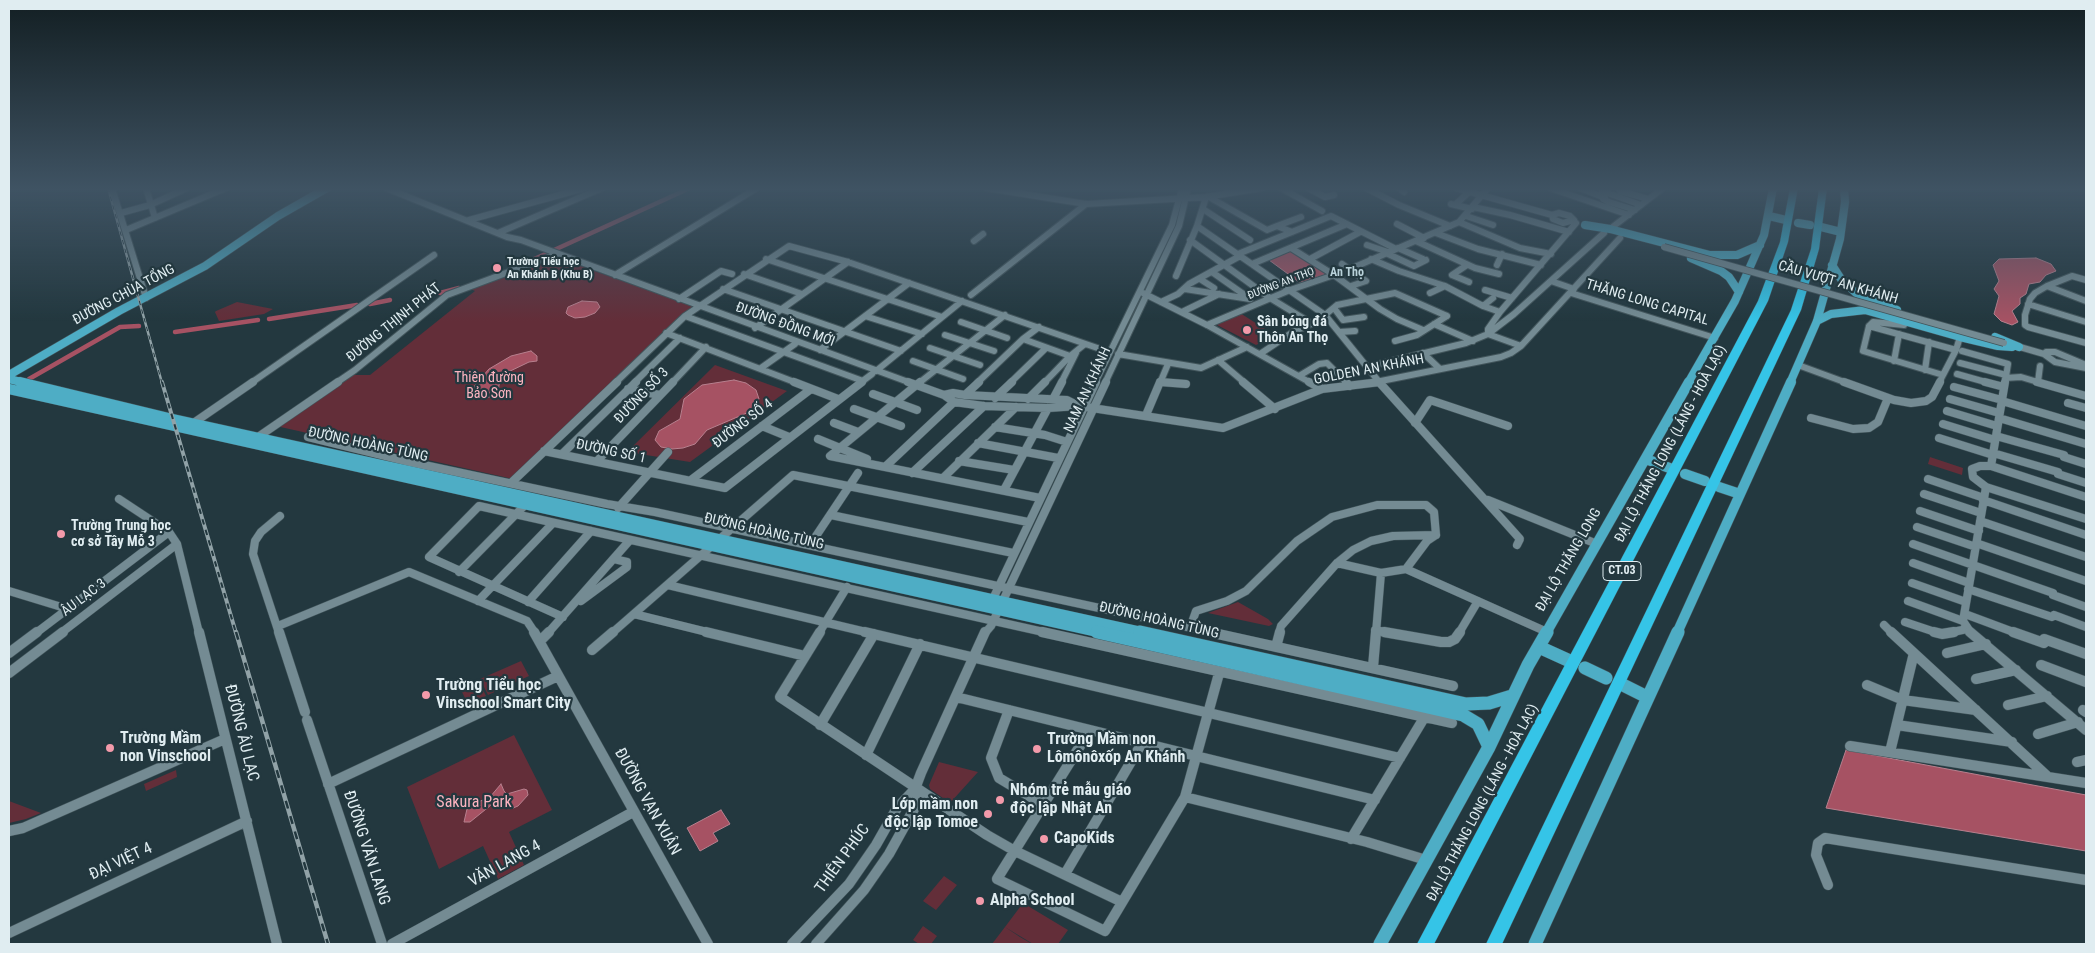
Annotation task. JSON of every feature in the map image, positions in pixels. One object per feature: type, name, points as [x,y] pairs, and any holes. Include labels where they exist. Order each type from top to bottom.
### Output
[{"type":"highway","name":"ĐẠI LỘ THĂNG LONG (LÁNG - HOÀ LẠC)","points":[[1425,944],[1762,301],[1786,232]]},
{"type":"highway","points":[[1494,944],[1796,310],[1816,249],[1818,232]]},
{"type":"main road","name":"ĐƯỜNG CHÙA TỔNG","points":[[9,375],[205,266],[254,232]]},
{"type":"main road","points":[[1610,232],[1620,238],[1706,262],[1729,277],[1740,292]]},
{"type":"main road","points":[[1613,232],[1710,255],[1736,255],[1760,244]]},
{"type":"main road","name":"ĐẠI LỘ THĂNG LONG","points":[[1380,944],[1489,747],[1512,696],[1547,632],[1740,292],[1764,232]]},
{"type":"main road","points":[[1535,944],[1798,366],[1817,321],[1841,232]]},
{"type":"main road","points":[[1832,265],[1847,286],[1886,307],[2006,340],[2020,347]]},
{"type":"main road","points":[[1817,321],[1831,314],[1865,310],[1959,339],[1998,346],[2020,347]]},
{"type":"main road","name":"ĐƯỜNG HOÀNG TÙNG","points":[[9,380],[388,465],[404,464],[616,510],[993,609],[1466,704],[1489,704],[1512,696]]},
{"type":"main road","name":"ĐƯỜNG HOÀNG TÙNG","points":[[9,390],[1462,715],[1478,724],[1489,747]]},
{"type":"main road","points":[[290,453],[299,445]]},
{"type":"main road","points":[[1646,459],[1672,469]]},
{"type":"main road","points":[[379,473],[388,465]]},
{"type":"main road","points":[[1685,474],[1705,481]]},
{"type":"main road","points":[[1719,487],[1740,494]]},
{"type":"main road","points":[[1539,647],[1572,662]]},
{"type":"main road","points":[[1585,668],[1606,678]]},
{"type":"main road","points":[[1623,685],[1647,696]]},
{"type":"street","points":[[127,232],[146,298]]},
{"type":"street","name":"ĐƯỜNG ĐỒNG MỚI","points":[[494,232],[616,274],[756,328],[820,350],[874,373],[944,396]]},
{"type":"street","points":[[499,235],[505,232]]},
{"type":"street","points":[[616,274],[684,232]]},
{"type":"street","points":[[971,295],[1050,232]]},
{"type":"street","name":"NAM AN KHÁNH","points":[[993,609],[998,587],[1067,442],[1081,406],[1175,232]]},
{"type":"street","points":[[1176,276],[1194,232]]},
{"type":"street","points":[[1206,232],[1326,316],[1379,382],[1520,539],[1517,545]]},
{"type":"street","points":[[1239,232],[1250,240]]},
{"type":"street","points":[[1161,302],[1239,255],[1291,232]]},
{"type":"street","points":[[1252,264],[1328,232]]},
{"type":"street","points":[[1310,259],[1359,232]]},
{"type":"street","points":[[1361,232],[1424,259],[1414,266],[1367,245]]},
{"type":"street","points":[[1413,232],[1424,238]]},
{"type":"street","points":[[1473,232],[1492,241]]},
{"type":"street","points":[[1477,232],[1520,248],[1551,254]]},
{"type":"street","points":[[1488,334],[1488,329],[1500,312],[1569,232]]},
{"type":"street","points":[[1367,367],[1473,341],[1488,334],[1552,281],[1605,232]]},
{"type":"street","name":"CẦU VƯỢT AN KHÁNH","points":[[1612,232],[2044,354]]},
{"type":"street","points":[[1350,269],[1436,233],[1478,249],[1541,265]]},
{"type":"street","points":[[974,241],[983,234]]},
{"type":"street","name":"GOLDEN AN KHÁNH","points":[[1081,406],[1223,428],[1322,389],[1379,382],[1501,357],[1521,346],[1620,238]]},
{"type":"street","points":[[1277,239],[1334,275]]},
{"type":"street","points":[[1190,240],[1270,298],[1310,323]]},
{"type":"street","points":[[1416,241],[1449,254],[1467,265],[1499,274]]},
{"type":"street","points":[[511,483],[685,316],[781,248],[789,246],[848,262],[1109,352]]},
{"type":"street","name":"ĐƯỜNG THỊNH PHÁT","points":[[258,436],[355,370],[447,295],[554,253]]},
{"type":"street","points":[[1497,265],[1502,254]]},
{"type":"street","points":[[185,429],[434,255]]},
{"type":"street","points":[[766,259],[942,317]]},
{"type":"street","points":[[1371,260],[1445,286],[1483,306],[1500,312]]},
{"type":"street","points":[[756,328],[848,262]]},
{"type":"street","points":[[1342,264],[1366,281],[1351,286]]},
{"type":"street","points":[[1467,265],[1452,275],[1469,282]]},
{"type":"street","points":[[679,299],[721,271],[732,274]]},
{"type":"street","points":[[1212,272],[1257,304]]},
{"type":"street","points":[[744,274],[802,294]]},
{"type":"street","name":"ĐƯỜNG AN THỌ","points":[[1207,325],[1290,290],[1334,275],[1396,319],[1423,330]]},
{"type":"street","points":[[2086,280],[2072,276],[2035,293],[2028,304],[2025,315],[2026,326],[2086,343]]},
{"type":"street","points":[[1200,279],[1214,288]]},
{"type":"street","name":"THĂNG LONG CAPITAL","points":[[1552,281],[1572,291],[1715,338]]},
{"type":"street","points":[[820,350],[909,283]]},
{"type":"street","points":[[1430,293],[1445,286]]},
{"type":"street","points":[[2048,286],[2086,301]]},
{"type":"street","points":[[723,289],[900,351]]},
{"type":"street","points":[[1185,289],[1250,299]]},
{"type":"street","points":[[1485,290],[1512,298]]},
{"type":"street","points":[[1143,292],[1248,347],[1322,389]]},
{"type":"street","name":"NAM AN KHÁNH","points":[[993,609],[1008,589],[1118,354],[1143,292]]},
{"type":"street","points":[[1260,354],[1310,323],[1326,316],[1337,305],[1386,294],[1392,295],[1395,293],[1447,316],[1405,339],[1395,341]]},
{"type":"street","points":[[1182,312],[1219,294]]},
{"type":"street","points":[[1483,306],[1493,298]]},
{"type":"street","points":[[650,472],[725,488],[874,373],[962,301]]},
{"type":"street","points":[[2028,304],[2086,322]]},
{"type":"street","points":[[1334,308],[1343,320],[1364,316]]},
{"type":"street","points":[[1005,315],[877,416],[830,456],[1040,498]]},
{"type":"street","points":[[685,316],[863,381]]},
{"type":"street","points":[[865,316],[922,334]]},
{"type":"street","points":[[961,322],[1007,338]]},
{"type":"street","points":[[1798,366],[1888,398],[1911,403],[1926,401],[1932,397],[1959,350],[1959,339],[1887,322],[1873,322],[1869,326],[1863,351],[1943,375]]},
{"type":"street","points":[[1434,324],[1473,341]]},
{"type":"street","points":[[1869,326],[2008,364],[1991,466]]},
{"type":"street","points":[[965,395],[1038,327]]},
{"type":"street","points":[[1339,332],[1356,331]]},
{"type":"street","points":[[666,333],[761,368],[838,400]]},
{"type":"street","points":[[1488,334],[1521,346]]},
{"type":"street","points":[[1894,361],[1899,334]]},
{"type":"street","points":[[945,335],[994,351]]},
{"type":"street","points":[[562,454],[680,338]]},
{"type":"street","points":[[1023,339],[1070,356]]},
{"type":"street","points":[[1924,370],[1929,342]]},
{"type":"street","points":[[761,368],[794,344]]},
{"type":"street","points":[[1028,398],[1070,356],[1085,344]]},
{"type":"street","name":"ĐƯỜNG SỐ 3","points":[[597,461],[706,347]]},
{"type":"street","points":[[1118,354],[1194,368],[1248,347]]},
{"type":"street","points":[[930,348],[980,366]]},
{"type":"street","points":[[995,398],[1046,348]]},
{"type":"street","points":[[1053,399],[1077,351]]},
{"type":"street","points":[[2044,354],[2050,352],[2067,356],[2086,366]]},
{"type":"street","points":[[1422,353],[1440,369]]},
{"type":"street","points":[[2044,354],[2055,362],[2066,365],[2086,366]]},
{"type":"street","points":[[2066,365],[2072,362],[2067,356]]},
{"type":"street","points":[[1218,360],[1275,409]]},
{"type":"street","points":[[913,361],[963,379]]},
{"type":"street","points":[[1299,376],[1320,364],[1327,363],[1350,386]]},
{"type":"street","points":[[1960,363],[2006,377],[2021,377],[2086,396]]},
{"type":"street","points":[[1146,415],[1168,364]]},
{"type":"street","points":[[2038,382],[2040,366]]},
{"type":"street","points":[[1957,374],[2004,388]]},
{"type":"street","points":[[1160,382],[1186,384]]},
{"type":"street","points":[[1954,387],[2086,426]]},
{"type":"street","points":[[628,389],[660,395]]},
{"type":"street","name":"ĐƯỜNG SỐ 4","points":[[691,480],[811,389]]},
{"type":"street","points":[[944,396],[953,393],[995,398],[1067,400],[1081,406]]},
{"type":"street","points":[[873,394],[917,410]]},
{"type":"street","points":[[944,396],[954,402],[984,406],[1048,408],[1081,406]]},
{"type":"street","points":[[1811,418],[1853,429],[1869,428],[1878,422],[1888,398]]},
{"type":"street","points":[[1950,399],[1998,419],[2086,444]]},
{"type":"street","points":[[1415,423],[1430,400],[1508,426]]},
{"type":"street","points":[[886,466],[954,402]]},
{"type":"street","points":[[2068,402],[2086,408]]},
{"type":"street","points":[[912,473],[984,406]]},
{"type":"street","points":[[943,478],[1016,407]]},
{"type":"street","points":[[1004,490],[1048,408]]},
{"type":"street","points":[[854,409],[900,426]]},
{"type":"street","points":[[1947,411],[1998,419]]},
{"type":"street","points":[[834,423],[858,432]]},
{"type":"street","points":[[1943,424],[2064,456],[2086,464]]},
{"type":"street","points":[[762,426],[789,437]]},
{"type":"street","points":[[995,426],[1034,433],[1067,442]]},
{"type":"street","points":[[308,437],[404,464],[511,483],[616,510],[730,528],[1453,686]]},
{"type":"street","points":[[1939,438],[2086,483]]},
{"type":"street","points":[[818,439],[867,459],[865,462]]},
{"type":"street","points":[[978,443],[1058,458]]},
{"type":"street","name":"ĐƯỜNG SỐ 1","points":[[544,451],[650,472]]},
{"type":"street","points":[[650,472],[668,452]]},
{"type":"street","points":[[959,461],[1014,470]]},
{"type":"street","points":[[2086,496],[1991,466],[1980,466],[1972,469],[1973,477],[1986,487],[2086,519]]},
{"type":"street","name":"ĐƯỜNG SỐ 1","points":[[616,510],[650,472]]},
{"type":"street","points":[[810,545],[858,473]]},
{"type":"street","points":[[592,650],[793,475],[1028,522]]},
{"type":"street","points":[[1928,479],[2086,535]]},
{"type":"street","points":[[1986,487],[1966,602],[1965,621],[1986,644],[2084,728]]},
{"type":"street","points":[[1924,494],[2086,557]]},
{"type":"street","points":[[119,499],[169,532]]},
{"type":"street","points":[[1486,499],[1597,544]]},
{"type":"street","points":[[459,572],[525,505]]},
{"type":"street","points":[[1190,628],[1196,611],[1227,601],[1246,591],[1297,541],[1332,517],[1355,509],[1378,505],[1426,505],[1430,506],[1434,512],[1436,535]]},
{"type":"street","points":[[563,617],[459,572],[429,558],[429,556],[479,506],[847,588],[993,609],[1424,718],[1452,723]]},
{"type":"street","points":[[1920,511],[1978,530]]},
{"type":"street","points":[[831,514],[1013,553]]},
{"type":"street","name":"ĐƯỜNG VĂN LANG","points":[[280,516],[261,532],[253,548],[256,565],[278,626],[328,784],[382,944]]},
{"type":"street","points":[[478,601],[553,523]]},
{"type":"street","points":[[1917,528],[2086,581]]},
{"type":"street","points":[[528,602],[591,531]]},
{"type":"street","name":"ĐƯỜNG ÂU LẠC","points":[[169,532],[177,544],[277,944]]},
{"type":"street","name":"ÂU LẠC 3","points":[[9,653],[169,532]]},
{"type":"street","points":[[1276,647],[1281,626],[1337,563],[1362,545],[1399,535],[1436,535]]},
{"type":"street","points":[[1406,569],[1427,541],[1436,535]]},
{"type":"street","points":[[1021,536],[1032,538]]},
{"type":"street","points":[[540,641],[574,606],[630,540]]},
{"type":"street","name":"ÂU LẠC 3","points":[[9,673],[177,544]]},
{"type":"street","points":[[1912,544],[2086,607]]},
{"type":"street","points":[[574,606],[596,592],[627,567],[627,562],[614,559]]},
{"type":"street","points":[[1337,563],[1381,573],[1406,569],[1547,632]]},
{"type":"street","points":[[1913,563],[1969,586],[2086,627]]},
{"type":"street","name":"ĐƯỜNG VẠN XUÂN","points":[[278,626],[409,572],[527,621],[540,641],[633,812],[708,944]]},
{"type":"street","points":[[1373,667],[1381,573]]},
{"type":"street","points":[[1912,583],[1966,602]]},
{"type":"street","points":[[668,585],[1400,758]]},
{"type":"street","points":[[847,588],[780,697],[915,789],[987,835],[1015,851],[1122,902]]},
{"type":"street","points":[[9,591],[68,609]]},
{"type":"street","points":[[1908,601],[1965,621],[2086,654]]},
{"type":"street","points":[[1375,630],[1449,642],[1455,639],[1478,602]]},
{"type":"street","name":"THIÊN PHÚC","points":[[816,944],[848,911],[889,854],[914,809],[915,789],[920,773],[974,657],[993,609]]},
{"type":"street","points":[[634,614],[805,656]]},
{"type":"street","points":[[1905,622],[1942,634],[1965,621]]},
{"type":"street","points":[[1884,625],[2047,776]]},
{"type":"street","points":[[820,725],[874,634]]},
{"type":"street","points":[[866,755],[920,644]]},
{"type":"street","points":[[1947,653],[1986,644]]},
{"type":"street","points":[[1890,752],[1914,653]]},
{"type":"street","points":[[2040,665],[2086,682]]},
{"type":"street","points":[[1976,679],[2016,670]]},
{"type":"street","points":[[328,784],[558,676]]},
{"type":"street","points":[[1090,730],[997,879],[1106,931],[1184,797],[1218,676]]},
{"type":"street","points":[[1867,685],[1903,700],[1977,710]]},
{"type":"street","points":[[2008,705],[2047,696]]},
{"type":"street","points":[[956,697],[1375,800]]},
{"type":"street","points":[[1009,710],[991,758],[999,778],[1044,805]]},
{"type":"street","points":[[1351,839],[1424,718]]},
{"type":"street","points":[[1897,725],[2012,742]]},
{"type":"street","points":[[2038,734],[2084,728]]},
{"type":"street","points":[[9,831],[23,828],[225,739]]},
{"type":"street","points":[[1065,874],[1142,742]]},
{"type":"street","points":[[1850,746],[2086,783]]},
{"type":"street","name":"THIÊN PHÚC","points":[[792,944],[849,884],[876,845],[897,808],[915,789]]},
{"type":"street","points":[[1184,797],[1426,860]]},
{"type":"street","name":"VĂN LANG 4","points":[[392,944],[633,812]]},
{"type":"street","name":"ĐẠI VIỆT 4","points":[[9,932],[247,821]]},
{"type":"street","points":[[1828,885],[1816,855],[1818,843],[1825,838],[2086,880]]},
{"type":"green space","name":"Thiên đường Bảo Sơn","points":[[555,257],[693,306],[513,479],[276,426],[352,375],[370,375],[475,291],[469,288]]},
{"type":"green space","points":[[237,302],[273,309],[264,314],[219,321],[215,312]]},
{"type":"green space","name":"Sân bóng đá Thôn An Thọ","points":[[1240,313],[1276,336],[1256,345],[1215,324]]},
{"type":"green space","points":[[715,365],[787,391],[690,462],[627,452]]},
{"type":"green space","points":[[1930,457],[1963,468],[1962,475],[1928,464]]},
{"type":"green space","points":[[1238,602],[1268,619],[1273,624],[1269,626],[1208,613]]},
{"type":"green space","points":[[521,661],[529,676],[488,695],[480,679]]},
{"type":"green space","points":[[478,680],[486,696],[468,704],[460,688]]},
{"type":"green space","name":"Sakura Park","points":[[514,735],[552,810],[509,832],[524,865],[498,879],[483,846],[439,869],[407,787]]},
{"type":"green space","points":[[939,762],[978,772],[950,803],[930,789],[929,785]]},
{"type":"green space","points":[[176,770],[177,777],[146,791],[144,784]]},
{"type":"green space","points":[[9,801],[41,813],[9,823]]},
{"type":"green space","points":[[944,876],[957,885],[936,910],[923,901]]},
{"type":"green space","points":[[1023,903],[1068,930],[1058,944],[1033,944],[1005,927]]},
{"type":"green space","points":[[923,926],[937,936],[931,944],[919,944],[913,940]]},
{"type":"green space","points":[[1005,927],[1020,937],[1032,944],[992,944]]},
{"type":"shaded area","points":[[1290,251],[1327,272],[1326,274],[1299,282],[1269,260]]},
{"type":"shaded area","points":[[2036,258],[2051,264],[2056,271],[2046,275],[2040,282],[2029,284],[2026,294],[2020,298],[2020,304],[2012,311],[2018,322],[2012,325],[2001,321],[1994,314],[1999,296],[1994,289],[1999,281],[1993,265],[1999,259]]},
{"type":"shaded area","points":[[582,301],[597,302],[600,307],[595,313],[585,317],[575,318],[566,313],[568,307]]},
{"type":"shaded area","points":[[531,351],[537,356],[537,361],[529,362],[504,374],[499,385],[498,394],[484,399],[472,395],[475,385],[489,369],[511,356]]},
{"type":"shaded area","points":[[734,380],[746,383],[756,390],[759,399],[749,412],[707,430],[695,444],[683,448],[661,447],[655,440],[659,431],[680,419],[684,399],[702,385]]},
{"type":"shaded area","points":[[1846,750],[2086,795],[2086,851],[1826,808]]},
{"type":"shaded area","points":[[501,784],[507,794],[524,789],[527,790],[528,795],[518,806],[513,808],[505,801],[496,801],[470,822],[464,822],[467,809],[471,805],[490,797]]},
{"type":"shaded area","points":[[721,810],[730,824],[713,833],[718,841],[700,851],[687,828]]},
{"type":"waterway","points":[[530,261],[593,232]]},
{"type":"waterway","points":[[440,293],[459,288]]},
{"type":"waterway","points":[[370,304],[390,300]]},
{"type":"waterway","points":[[269,319],[357,305]]},
{"type":"waterway","points":[[175,332],[258,320]]},
{"type":"waterway","points":[[29,379],[120,327],[139,326]]},
{"type":"railway","points":[[120,232],[162,383]]},
{"type":"railway","points":[[162,382],[236,633]]},
{"type":"railway","points":[[236,632],[328,944]]},
{"type":"place","name":"Trường Tiểu học An Khánh B (Khu B)","points":[[497,268]]},
{"type":"place","name":"Sân bóng đá Thôn An Thọ","points":[[1247,330]]},
{"type":"place","name":"Trường Trung học cơ sở Tây Mỗ 3","points":[[61,534]]},
{"type":"place","name":"Trường Tiểu học Vinschool Smart City","points":[[426,695]]},
{"type":"place","name":"Trường Mầm non Vinschool","points":[[110,748]]},
{"type":"place","name":"Trường Mầm non Lômônôxốp An Khánh","points":[[1037,749]]},
{"type":"place","name":"Nhóm trẻ mẫu giáo độc lập Nhật An","points":[[1000,800]]},
{"type":"place","name":"Lớp mầm non độc lập Tomoe","points":[[988,814]]},
{"type":"place","name":"CapoKids","points":[[1044,839]]},
{"type":"place","name":"Alpha School","points":[[980,901]]},
{"type":"district","name":"An Thọ","points":[[1347,273]]}]
